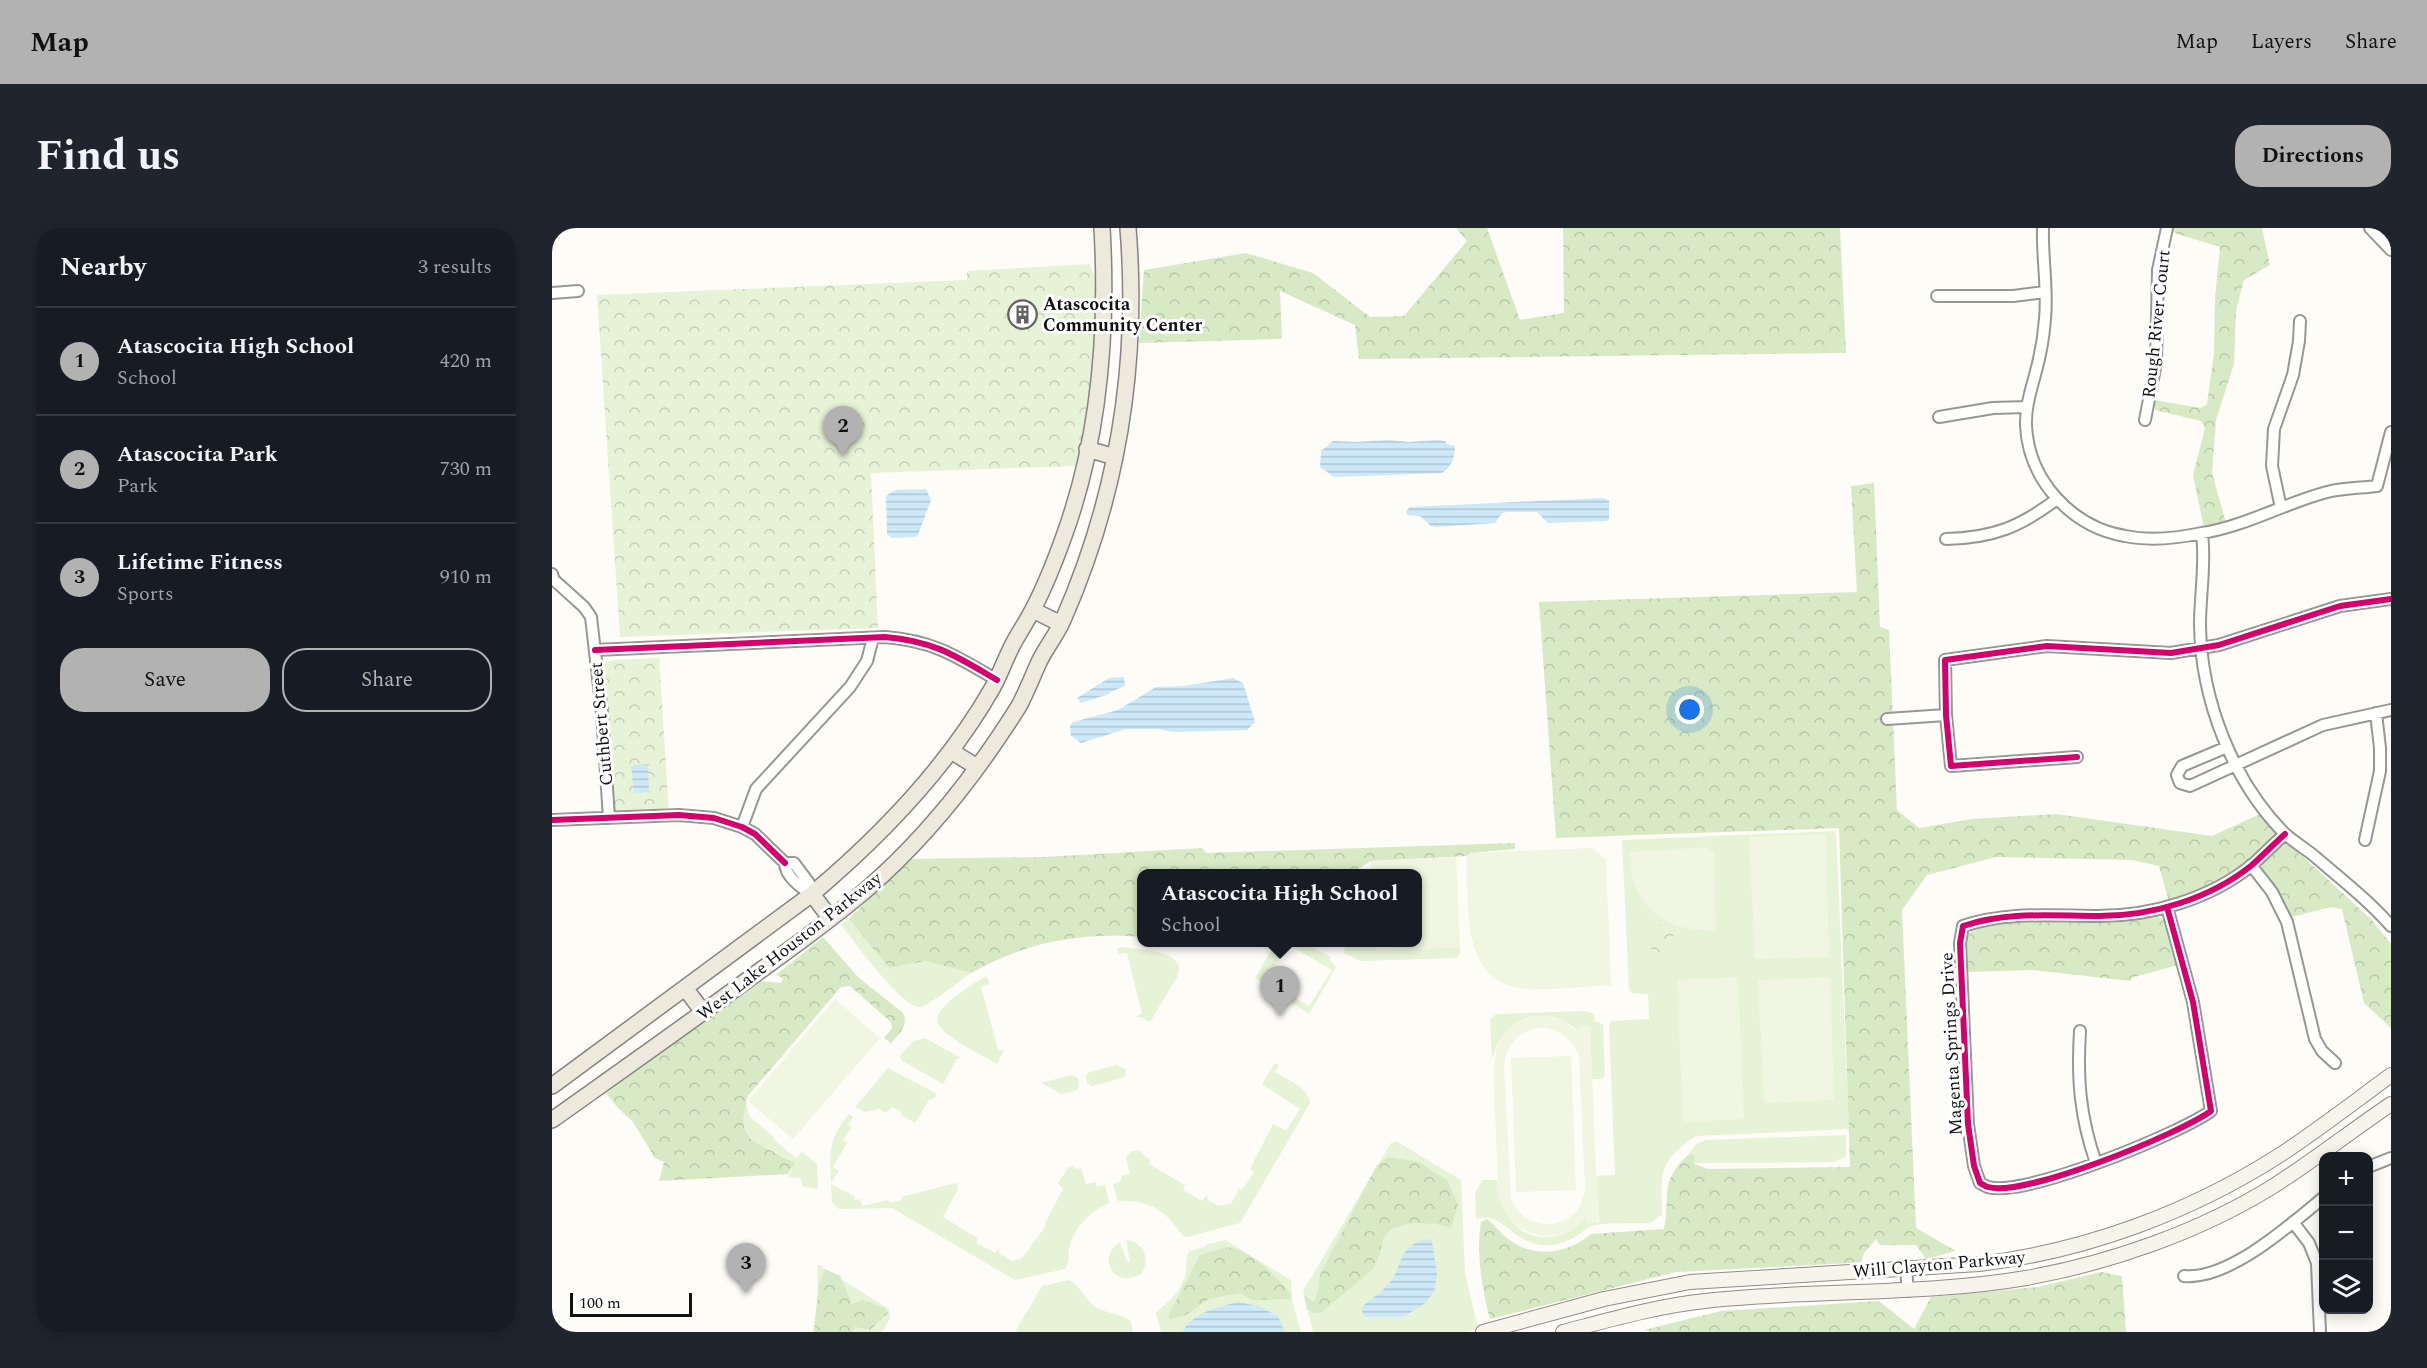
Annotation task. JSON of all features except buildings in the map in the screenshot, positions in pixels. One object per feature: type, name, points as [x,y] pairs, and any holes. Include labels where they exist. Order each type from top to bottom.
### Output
[{"type":"main road","name":"West Lake Houston Parkway","points":[[552,1086],[812,894],[875,838],[917,793],[951,751],[996,680],[1012,645],[1033,610],[1064,535],[1095,416],[1104,333],[1102,228]]},
{"type":"main road","name":"West Lake Houston Parkway","points":[[552,1120],[703,1012],[867,889],[898,860],[941,813],[977,767],[1019,705],[1061,624],[1093,543],[1115,457],[1124,414],[1130,347],[1131,259],[1128,228]]},
{"type":"main road","points":[[1104,260],[1131,259]]},
{"type":"main road","points":[[1088,449],[1115,457]]},
{"type":"main road","points":[[1033,610],[1061,624]]},
{"type":"main road","points":[[951,751],[977,767]]},
{"type":"main road","points":[[812,894],[830,918]]},
{"type":"main road","points":[[685,988],[703,1012]]},
{"type":"main road","name":"Will Clayton Parkway","points":[[1485,1332],[1613,1297],[1690,1282],[1906,1269],[2024,1258],[2137,1227],[2208,1196],[2279,1155],[2391,1075]]},
{"type":"main road","name":"Will Clayton Parkway","points":[[1563,1332],[1639,1313],[1702,1301],[1908,1291],[1976,1285],[2028,1277],[2108,1258],[2217,1216],[2300,1169],[2391,1104]]},
{"type":"main road","points":[[2024,1258],[2028,1277]]},
{"type":"street","points":[[2043,228],[2044,332],[2027,407],[2028,435],[2034,461],[2044,482],[2057,499],[2079,518],[2126,537],[2154,538],[2202,534],[2241,524],[2328,492],[2377,486],[2391,432]]},
{"type":"street","name":"Rough River Court","points":[[2145,420],[2156,363],[2158,270],[2167,228]]},
{"type":"street","points":[[2370,228],[2391,250]]},
{"type":"street","points":[[552,293],[578,291]]},
{"type":"street","points":[[1937,296],[2013,296],[2045,292]]},
{"type":"street","points":[[2281,508],[2272,466],[2274,429],[2293,375],[2300,341],[2300,321]]},
{"type":"street","points":[[1939,417],[1985,409],[2027,407]]},
{"type":"street","points":[[1946,539],[1980,537],[2004,531],[2022,524],[2057,499]]},
{"type":"street","points":[[2202,534],[2204,556],[2201,648],[2209,694],[2227,747],[2261,805],[2285,834],[2366,901],[2391,926]]},
{"type":"street","name":"Cuthbert Street","points":[[552,574],[554,580],[584,607],[591,617],[602,713],[609,818]]},
{"type":"street","points":[[2077,757],[1951,766],[1946,715],[1945,660],[2047,646],[2088,646],[2171,653],[2201,648],[2262,632],[2331,608],[2391,599]]},
{"type":"street","points":[[742,827],[756,789],[850,687],[867,661],[873,638]]},
{"type":"street","points":[[595,650],[873,638],[913,640],[948,651],[996,680]]},
{"type":"street","points":[[2227,747],[2182,766],[2179,770],[2180,783],[2190,786],[2322,725],[2391,710]]},
{"type":"street","points":[[2365,840],[2380,771],[2376,713]]},
{"type":"street","points":[[1887,719],[1946,715]]},
{"type":"street","points":[[552,820],[696,815],[727,821],[742,827],[768,844],[785,863],[785,868],[801,888],[812,894]]},
{"type":"street","name":"Magenta Springs Drive","points":[[2096,1163],[2020,1185],[1988,1188],[1980,1183],[1974,1166],[1968,1124],[1960,943],[1963,926],[2011,916],[2124,915],[2167,907],[2210,891],[2251,865],[2285,834]]},
{"type":"street","points":[[2251,865],[2272,892],[2287,922],[2315,1039],[2322,1052],[2335,1063]]},
{"type":"street","points":[[2080,1031],[2077,1072],[2079,1096],[2088,1143],[2096,1163],[2198,1121],[2211,1111],[2193,1002],[2167,907]]},
{"type":"street","points":[[2373,1165],[2391,1158]]},
{"type":"street","points":[[2184,1276],[2195,1277],[2213,1273],[2255,1249],[2319,1201]]},
{"type":"street","points":[[2294,1222],[2309,1244],[2316,1263],[2320,1332]]},
{"type":"street","points":[[1906,1269],[1908,1291]]},
{"type":"street","points":[[1887,1270],[1888,1291]]},
{"type":"green space","points":[[1456,228],[1487,228],[1520,320],[1564,313],[1563,228],[1840,228],[1846,353],[1359,359],[1355,325],[1280,291],[1282,339],[1139,343],[1144,270],[1246,253],[1313,273],[1370,317],[1404,316],[1467,241]]},
{"type":"green space","points":[[2172,228],[2262,228],[2270,265],[2244,280],[2236,310],[2234,364],[2216,420],[2212,473],[2226,523],[2204,528],[2193,475],[2205,428],[2201,421],[2155,410],[2154,400],[2201,408],[2207,404],[2214,353],[2215,298],[2220,247],[2171,232]]},
{"type":"green space","points":[[1089,264],[1095,279],[1097,331],[1094,362],[1076,466],[871,473],[878,628],[620,637],[597,295],[967,280],[967,271]]},
{"type":"green space","points":[[1874,483],[1880,627],[1889,630],[1897,810],[1919,828],[1972,819],[2056,814],[2212,836],[2262,813],[2274,829],[2275,835],[2267,846],[2242,866],[2212,884],[2169,902],[2159,866],[2132,860],[1996,857],[1927,875],[1902,910],[1916,1228],[1956,1251],[1926,1259],[1916,1245],[1880,1245],[1876,1239],[1864,1253],[1861,1263],[1854,1265],[1852,1263],[1676,1272],[1490,1319],[1482,1283],[1480,1258],[1481,1222],[1487,1219],[1505,1237],[1518,1245],[1550,1252],[1572,1246],[1591,1234],[1664,1229],[1669,1181],[1679,1164],[1689,1154],[1694,1155],[1694,1164],[1708,1169],[1850,1167],[1839,828],[1556,838],[1539,602],[1857,592],[1851,486]]},
{"type":"green space","points":[[659,658],[669,813],[617,814],[612,808],[603,668],[606,662],[612,660]]},
{"type":"green space","points":[[1836,831],[1849,1129],[1696,1136],[1668,1161],[1662,1177],[1662,1214],[1651,1223],[1591,1226],[1566,1241],[1546,1245],[1531,1243],[1492,1219],[1485,1217],[1476,1219],[1475,1193],[1482,1180],[1497,1180],[1499,1193],[1508,1216],[1526,1232],[1549,1237],[1566,1233],[1586,1217],[1587,1223],[1599,1222],[1596,1176],[1615,1175],[1609,1025],[1612,1021],[1649,1019],[1648,994],[1632,993],[1629,990],[1622,840]]},
{"type":"green space","points":[[1826,834],[1829,957],[1755,959],[1749,837]]},
{"type":"green space","points":[[1515,843],[1515,849],[1471,853],[1467,856],[1371,861],[1358,869],[1137,869],[1137,937],[1096,936],[1054,942],[1012,954],[971,973],[925,961],[889,968],[849,919],[908,859],[1043,857],[1202,848],[1206,853]]},
{"type":"green space","points":[[2285,844],[2291,846],[2371,919],[2391,944],[2391,1028],[2364,1003],[2342,909],[2330,907],[2289,918],[2261,869],[2270,854]]},
{"type":"green space","points":[[1708,847],[1714,853],[1716,930],[1681,927],[1666,921],[1643,901],[1631,871],[1630,852]]},
{"type":"green space","points":[[1592,848],[1606,859],[1611,985],[1529,989],[1500,981],[1486,969],[1477,954],[1471,935],[1468,915],[1467,856],[1471,853]]},
{"type":"green space","points":[[1456,857],[1460,947],[1375,951],[1375,947],[1422,947],[1422,869],[1372,869],[1371,861]]},
{"type":"green space","points":[[2156,915],[2166,922],[2178,965],[2131,978],[2131,981],[2032,970],[1967,972],[1967,941],[1969,935],[1977,927],[2040,919],[2127,920]]},
{"type":"green space","points":[[849,919],[889,968],[925,961],[971,973],[925,1005],[921,1007],[913,1005],[891,987],[842,926],[841,924]]},
{"type":"green space","points":[[1655,923],[1675,932],[1664,955],[1644,946]]},
{"type":"green space","points":[[823,937],[858,977],[903,1013],[905,1022],[902,1030],[891,1043],[884,1038],[892,1028],[891,1022],[850,986],[841,987],[747,1097],[743,1120],[745,1130],[753,1141],[795,1163],[788,1174],[659,1181],[664,1162],[655,1158],[633,1122],[606,1093],[760,981],[781,983],[783,978],[776,975]]},
{"type":"green space","points":[[1120,947],[1149,950],[1169,956],[1176,961],[1179,968],[1177,977],[1150,1022],[1135,1017],[1142,1014],[1127,953],[1119,954],[1117,949]]},
{"type":"green space","points":[[1273,947],[1286,947],[1264,983],[1255,978]]},
{"type":"green space","points":[[1293,947],[1312,947],[1331,957],[1329,959],[1336,967],[1309,1014],[1277,993],[1280,989],[1309,1006],[1332,970]]},
{"type":"green space","points":[[1345,947],[1376,947],[1376,951],[1460,947],[1460,954],[1456,958],[1360,961],[1344,953]]},
{"type":"green space","points":[[987,976],[989,984],[981,986],[998,1050],[1004,1050],[997,1064],[956,1040],[938,1023],[941,1010],[947,1003]]},
{"type":"green space","points":[[1738,977],[1744,1119],[1683,1122],[1677,980]]},
{"type":"green space","points":[[1830,977],[1834,1100],[1764,1103],[1758,980]]},
{"type":"green space","points":[[835,999],[880,1038],[793,1139],[748,1101]]},
{"type":"green space","points":[[1586,1011],[1594,1014],[1595,1022],[1603,1025],[1605,1075],[1602,1079],[1592,1079],[1590,1026],[1579,1032],[1571,1025],[1551,1017],[1531,1017],[1512,1026],[1500,1040],[1492,1059],[1490,1019],[1496,1014]]},
{"type":"green space","points":[[1543,1016],[1562,1020],[1578,1032],[1578,1026],[1590,1026],[1598,1222],[1587,1223],[1586,1218],[1574,1229],[1546,1236],[1520,1227],[1509,1217],[1501,1204],[1498,1189],[1494,1063],[1502,1036],[1511,1026],[1524,1019]],"holes":[[[1547,1028],[1567,1037],[1579,1056],[1585,1188],[1581,1202],[1574,1213],[1564,1221],[1540,1224],[1519,1211],[1511,1198],[1504,1066],[1508,1050],[1517,1037],[1530,1030]]]},
{"type":"green space","points":[[925,1038],[961,1058],[957,1059],[943,1084],[901,1060],[900,1055],[914,1041]]},
{"type":"green space","points":[[1571,1056],[1576,1190],[1516,1192],[1511,1058]]},
{"type":"green space","points":[[1275,1063],[1279,1065],[1275,1072],[1302,1088],[1309,1097],[1310,1103],[1240,1223],[1187,1237],[1183,1236],[1156,1208],[1139,1202],[1118,1201],[1113,1184],[1121,1181],[1121,1176],[1130,1174],[1126,1158],[1130,1152],[1139,1150],[1150,1160],[1149,1164],[1185,1185],[1183,1190],[1202,1201],[1207,1195],[1208,1200],[1218,1206],[1231,1203],[1238,1192],[1237,1188],[1242,1190],[1254,1173],[1250,1169],[1273,1124],[1287,1129],[1300,1109],[1262,1084]]},
{"type":"green space","points":[[1116,1065],[1125,1069],[1126,1074],[1123,1078],[1092,1086],[1087,1083],[1087,1073]]},
{"type":"green space","points":[[888,1068],[937,1094],[935,1098],[929,1100],[915,1123],[892,1107],[886,1113],[879,1109],[865,1112],[855,1107]]},
{"type":"green space","points":[[1072,1075],[1078,1078],[1077,1090],[1062,1094],[1041,1083]]},
{"type":"green space","points":[[746,1102],[749,1116],[774,1137],[773,1139],[796,1158],[802,1152],[817,1164],[818,1189],[802,1186],[801,1178],[788,1177],[792,1169],[791,1160],[753,1141],[743,1130],[742,1110]]},
{"type":"green space","points":[[849,1114],[853,1117],[848,1125],[852,1127],[843,1140],[847,1143],[833,1167],[839,1171],[831,1183],[830,1163],[834,1138]]},
{"type":"green space","points":[[1846,1135],[1846,1157],[1833,1162],[1694,1163],[1689,1154],[1696,1144],[1706,1140]]},
{"type":"green space","points":[[1396,1141],[1461,1180],[1465,1272],[1478,1329],[1467,1332],[1313,1332],[1303,1291],[1391,1143]]},
{"type":"green space","points":[[1388,1157],[1419,1162],[1447,1180],[1458,1204],[1451,1228],[1436,1224],[1410,1223],[1391,1229],[1383,1239],[1380,1254],[1373,1269],[1321,1313],[1314,1313],[1307,1309],[1304,1295],[1314,1302],[1321,1272],[1377,1165]]},
{"type":"green space","points":[[1073,1166],[1076,1169],[1081,1168],[1086,1184],[1095,1182],[1097,1187],[1105,1185],[1109,1203],[1095,1211],[1078,1228],[1071,1242],[1065,1269],[1015,1280],[892,1208],[839,1209],[832,1202],[831,1184],[854,1196],[855,1200],[860,1199],[862,1206],[888,1200],[890,1203],[901,1200],[901,1197],[956,1183],[958,1189],[943,1217],[977,1238],[977,1243],[995,1253],[998,1248],[1000,1254],[1012,1261],[1022,1258],[1045,1227],[1063,1189],[1058,1183],[1068,1168]]},
{"type":"green space","points":[[1126,1240],[1137,1244],[1145,1257],[1141,1274],[1131,1278],[1116,1275],[1109,1263],[1109,1256],[1113,1248],[1120,1242],[1127,1262],[1130,1262]]},
{"type":"green space","points":[[1225,1240],[1291,1280],[1292,1300],[1301,1332],[1161,1332],[1156,1313],[1180,1287],[1185,1275],[1189,1251]]},
{"type":"green space","points":[[1227,1247],[1254,1258],[1278,1279],[1291,1294],[1290,1299],[1252,1300],[1240,1293],[1209,1299],[1184,1316],[1170,1319],[1168,1316],[1200,1255]]},
{"type":"green space","points":[[817,1265],[822,1265],[823,1268],[889,1309],[890,1318],[882,1332],[813,1332],[818,1294]]},
{"type":"green space","points":[[825,1269],[840,1276],[852,1304],[862,1300],[885,1308],[888,1313],[870,1330],[856,1327],[852,1332],[814,1332],[819,1284]]},
{"type":"green space","points":[[2101,1272],[2122,1276],[2126,1332],[1651,1332],[1644,1330],[1721,1311],[1879,1301],[1914,1329],[1931,1297],[2038,1287]]},
{"type":"green space","points":[[1069,1280],[1097,1308],[1130,1320],[1133,1332],[1015,1332],[1042,1286]]},
{"type":"water","points":[[1333,441],[1445,441],[1455,446],[1453,458],[1449,467],[1442,473],[1334,477],[1320,467],[1321,451]]},
{"type":"water","points":[[926,489],[931,500],[918,535],[915,537],[892,538],[887,534],[886,496],[895,490]]},
{"type":"water","points":[[1604,498],[1609,501],[1607,521],[1548,523],[1537,512],[1507,512],[1502,513],[1495,523],[1436,527],[1431,526],[1420,516],[1407,515],[1406,511],[1410,507]]},
{"type":"water","points":[[1124,677],[1125,686],[1109,694],[1081,703],[1077,698],[1109,678]]},
{"type":"water","points":[[1233,678],[1243,683],[1255,722],[1247,730],[1173,732],[1159,729],[1126,729],[1081,743],[1071,736],[1070,726],[1073,722],[1118,710],[1156,687],[1184,686]]},
{"type":"water","points":[[650,764],[648,766],[649,790],[652,792],[634,793],[631,766]]},
{"type":"water","points":[[1429,1239],[1432,1241],[1437,1274],[1435,1289],[1427,1302],[1403,1317],[1365,1317],[1361,1308],[1393,1279],[1406,1251],[1418,1242]]},
{"type":"water","points":[[1238,1302],[1258,1306],[1278,1316],[1285,1332],[1182,1332],[1199,1315]]},
{"type":"cycle path","points":[[2077,757],[1951,766],[1946,715],[1945,660],[2047,646],[2171,653],[2219,645],[2340,606],[2391,599]]},
{"type":"cycle path","points":[[595,650],[885,637],[931,646],[997,680]]},
{"type":"cycle path","points":[[552,820],[679,815],[714,818],[755,834],[785,863]]},
{"type":"cycle path","points":[[2167,907],[2193,1002],[2211,1111],[2136,1148],[2066,1174],[2006,1188],[1988,1187],[1980,1183],[1974,1166],[1968,1124],[1960,943],[1963,926],[2013,916],[2099,916],[2160,909],[2199,896],[2236,877],[2285,834]]},
{"type":"place","name":"Atascocita Community Center","points":[[1022,314]]},
{"type":"place","name":"Atascocita Park","points":[[843,456]]},
{"type":"place","name":"Atascocita High School","points":[[1280,1016]]},
{"type":"place","name":"Lifetime Fitness","points":[[746,1293]]}]
